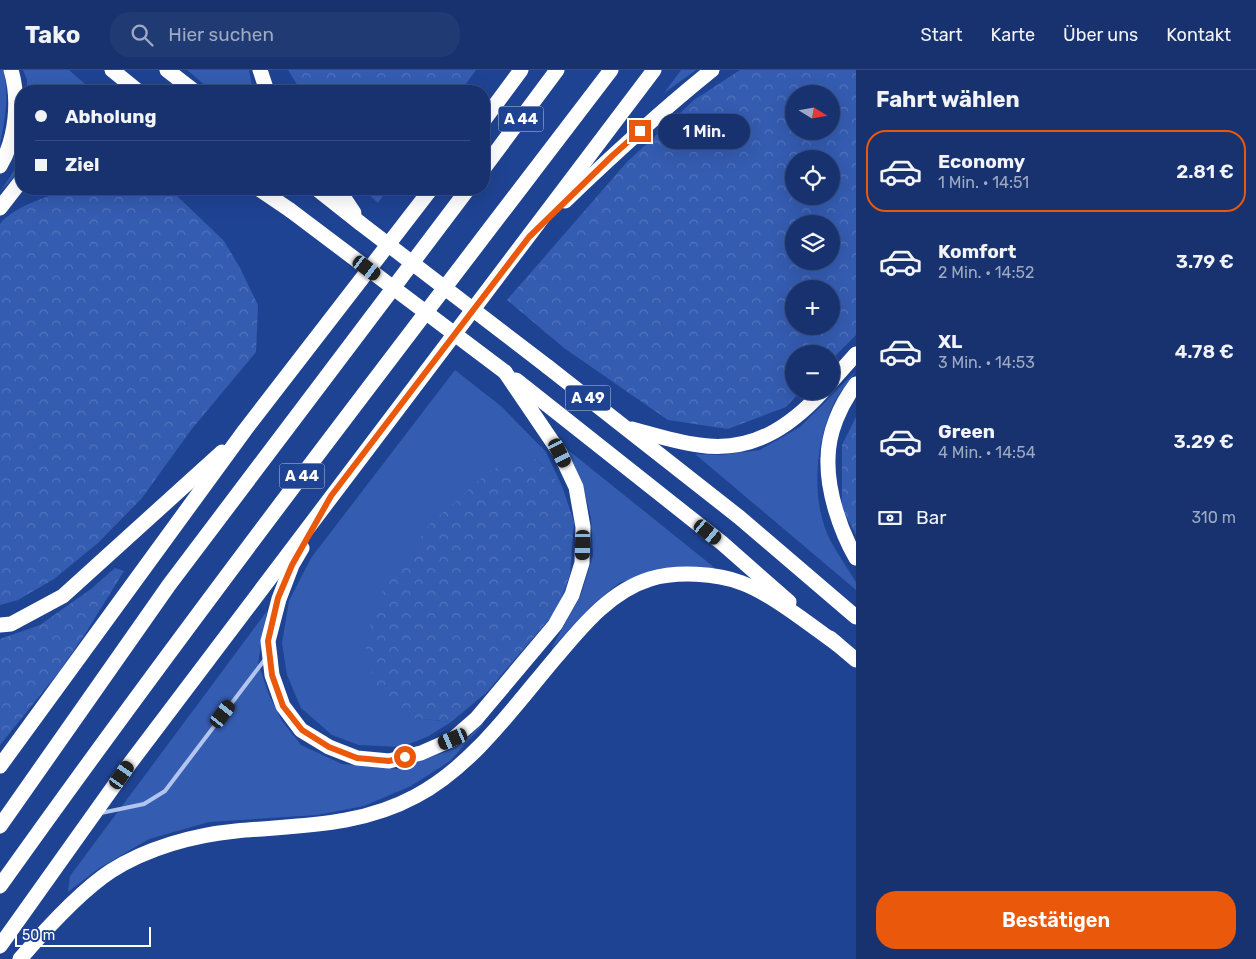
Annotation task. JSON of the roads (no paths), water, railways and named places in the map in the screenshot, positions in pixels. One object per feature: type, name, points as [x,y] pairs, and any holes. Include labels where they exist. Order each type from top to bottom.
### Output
[{"type":"highway","points":[[11,70],[15,93]]},
{"type":"highway","points":[[112,70],[131,85]]},
{"type":"highway","points":[[167,70],[186,85]]},
{"type":"highway","points":[[260,70],[265,85]]},
{"type":"highway","points":[[490,112],[521,70]]},
{"type":"highway","name":"A 44","points":[[490,160],[557,70]]},
{"type":"highway","name":"A 44","points":[[0,886],[108,736],[330,439],[611,70]]},
{"type":"highway","points":[[0,946],[94,814],[331,496],[654,70]]},
{"type":"highway","points":[[529,237],[612,156],[712,70]]},
{"type":"highway","points":[[0,166],[7,154],[15,109]]},
{"type":"highway","points":[[0,208],[15,189]]},
{"type":"highway","points":[[268,195],[505,372],[525,393],[560,453],[576,487],[583,527],[582,563],[572,596],[555,625],[476,719],[453,739],[421,753],[389,761],[357,758],[329,747],[302,730],[283,706],[272,675],[268,641],[278,598],[292,565],[331,496]]},
{"type":"highway","name":"A 49","points":[[325,195],[628,428],[739,517],[856,617]]},
{"type":"highway","points":[[342,195],[360,222]]},
{"type":"highway","points":[[0,766],[245,430],[426,195]]},
{"type":"highway","name":"A 44","points":[[0,826],[169,585],[463,195]]},
{"type":"highway","points":[[840,372],[856,354]]},
{"type":"highway","points":[[856,384],[849,393],[833,426],[828,459],[831,490],[838,520],[856,558]]},
{"type":"highway","name":"A 49","points":[[525,393],[722,543],[856,660]]},
{"type":"highway","points":[[628,428],[699,445],[732,446],[758,440],[785,426],[815,400]]},
{"type":"highway","points":[[0,625],[11,624],[63,596],[245,430]]},
{"type":"highway","points":[[20,959],[77,899],[111,872],[138,857],[171,845],[233,831],[330,824],[361,818],[392,809],[419,795],[447,776],[469,757],[496,728],[580,628],[603,606],[627,590],[650,579],[676,575],[706,575],[742,583],[770,598],[836,644]]},
{"type":"lane","points":[[94,814],[144,804],[165,791],[269,654]]}]
